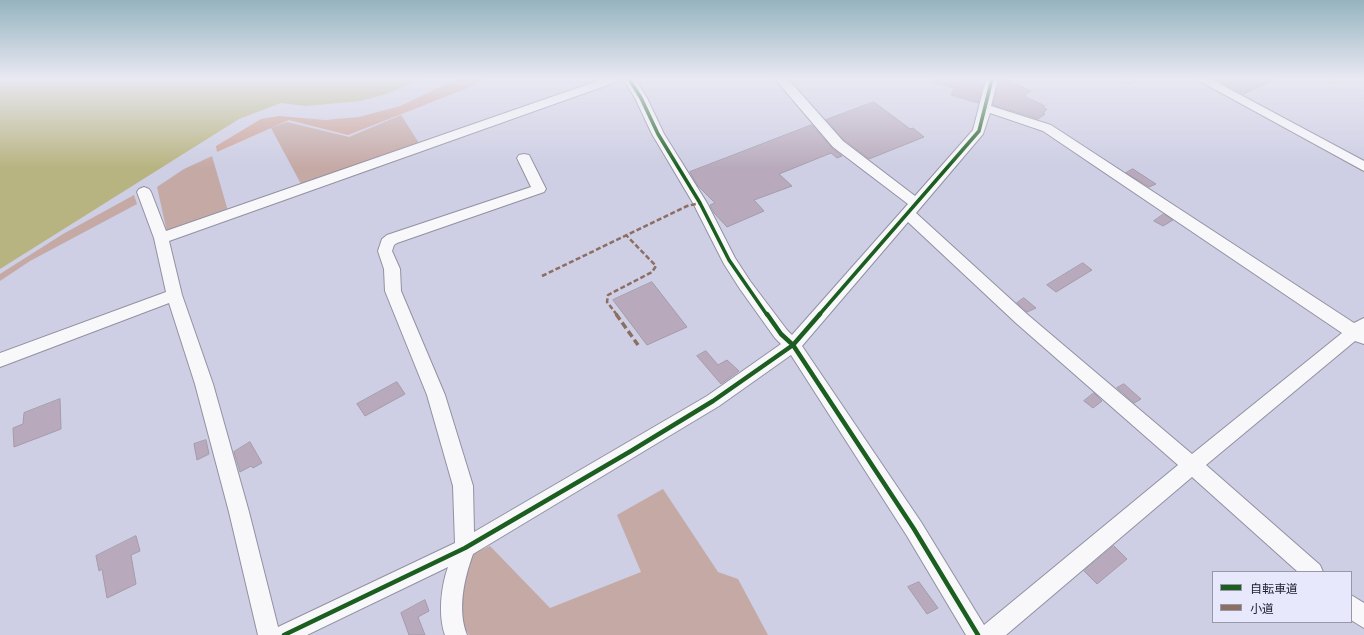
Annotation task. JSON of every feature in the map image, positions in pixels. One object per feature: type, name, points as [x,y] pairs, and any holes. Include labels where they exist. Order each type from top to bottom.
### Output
[{"type":"street","points":[[161,238],[526,109]]},
{"type":"street","points":[[645,109],[658,134],[700,203],[729,260],[745,285],[777,328],[793,345],[914,528],[937,569],[978,635]]},
{"type":"street","points":[[807,109],[838,144],[912,209],[1022,319],[1192,465],[1312,571]]},
{"type":"street","points":[[284,635],[405,579],[465,548],[631,451],[706,405],[793,345],[979,131],[985,109]]},
{"type":"street","points":[[987,109],[1047,128],[1361,332],[1192,465],[990,635]]},
{"type":"street","points":[[1257,109],[1364,167]]},
{"type":"street","points":[[456,635],[452,624],[452,605],[456,573],[465,548],[463,486],[436,395],[393,291],[392,269],[385,251],[387,243],[392,239],[540,190],[524,158]]},
{"type":"street","points":[[144,192],[161,238],[174,295],[204,384],[269,635]]},
{"type":"street","points":[[0,360],[174,295]]},
{"type":"street","points":[[1352,607],[1364,617]]},
{"type":"shaded area","points":[[0,109],[266,109],[239,119],[0,269]]},
{"type":"shaded area","points":[[390,109],[415,109],[348,135],[289,120],[217,152],[216,146],[261,119],[279,116],[325,120],[359,117]]},
{"type":"shaded area","points":[[401,115],[419,143],[301,184],[271,128],[287,122],[349,137]]},
{"type":"shaded area","points":[[212,156],[228,211],[167,232],[157,187],[184,169]]},
{"type":"shaded area","points":[[134,195],[137,204],[30,261],[0,281],[0,274],[63,234]]},
{"type":"shaded area","points":[[663,489],[718,572],[738,579],[768,635],[469,635],[459,616],[463,571],[470,555],[490,546],[550,608],[641,572],[617,515]]},
{"type":"building","points":[[856,109],[883,109],[910,129],[913,128],[924,137],[869,159],[844,140],[826,120]]},
{"type":"building","points":[[1005,109],[1047,109],[1043,113],[1045,114],[1038,119]]},
{"type":"building","points":[[812,125],[832,148],[842,156],[837,158],[831,153],[779,174],[792,186],[754,200],[764,211],[727,227],[714,213],[710,205],[715,203],[697,185],[690,172]]},
{"type":"building","points":[[1133,169],[1156,184],[1149,187],[1126,173]]},
{"type":"building","points":[[1164,214],[1173,220],[1163,226],[1154,221]]},
{"type":"building","points":[[1083,263],[1092,270],[1056,292],[1047,285]]},
{"type":"building","points":[[652,282],[687,327],[647,345],[613,300]]},
{"type":"building","points":[[1024,298],[1036,308],[1027,312],[1017,303]]},
{"type":"building","points":[[706,351],[718,365],[727,360],[739,371],[721,384],[697,356]]},
{"type":"building","points":[[397,382],[405,394],[365,416],[357,404]]},
{"type":"building","points":[[1124,384],[1141,399],[1134,403],[1117,388]]},
{"type":"building","points":[[1094,393],[1102,401],[1093,408],[1084,401]]},
{"type":"building","points":[[60,399],[61,429],[14,447],[13,428],[23,424],[24,413]]},
{"type":"building","points":[[206,440],[209,454],[197,460],[194,444]]},
{"type":"building","points":[[250,442],[262,463],[253,468],[251,466],[240,472],[234,452]]},
{"type":"building","points":[[136,536],[140,551],[131,555],[136,584],[107,598],[102,569],[99,571],[96,556]]},
{"type":"building","points":[[1114,546],[1127,559],[1097,584],[1084,571]]},
{"type":"building","points":[[919,582],[938,608],[927,614],[908,587]]},
{"type":"building","points":[[425,600],[429,611],[418,617],[425,635],[409,635],[401,613]]},
{"type":"marked path","points":[[542,276],[687,206],[700,203]]},
{"type":"marked path","points":[[626,235],[656,266],[652,272],[608,295],[607,302],[638,345]]},
{"type":"cycle path","points":[[646,109],[658,134],[700,203],[729,260],[745,285],[781,334],[793,345],[914,529],[978,635]]},
{"type":"cycle path","points":[[284,635],[465,548],[631,451],[713,401],[793,345],[972,140],[979,131],[985,109]]}]
